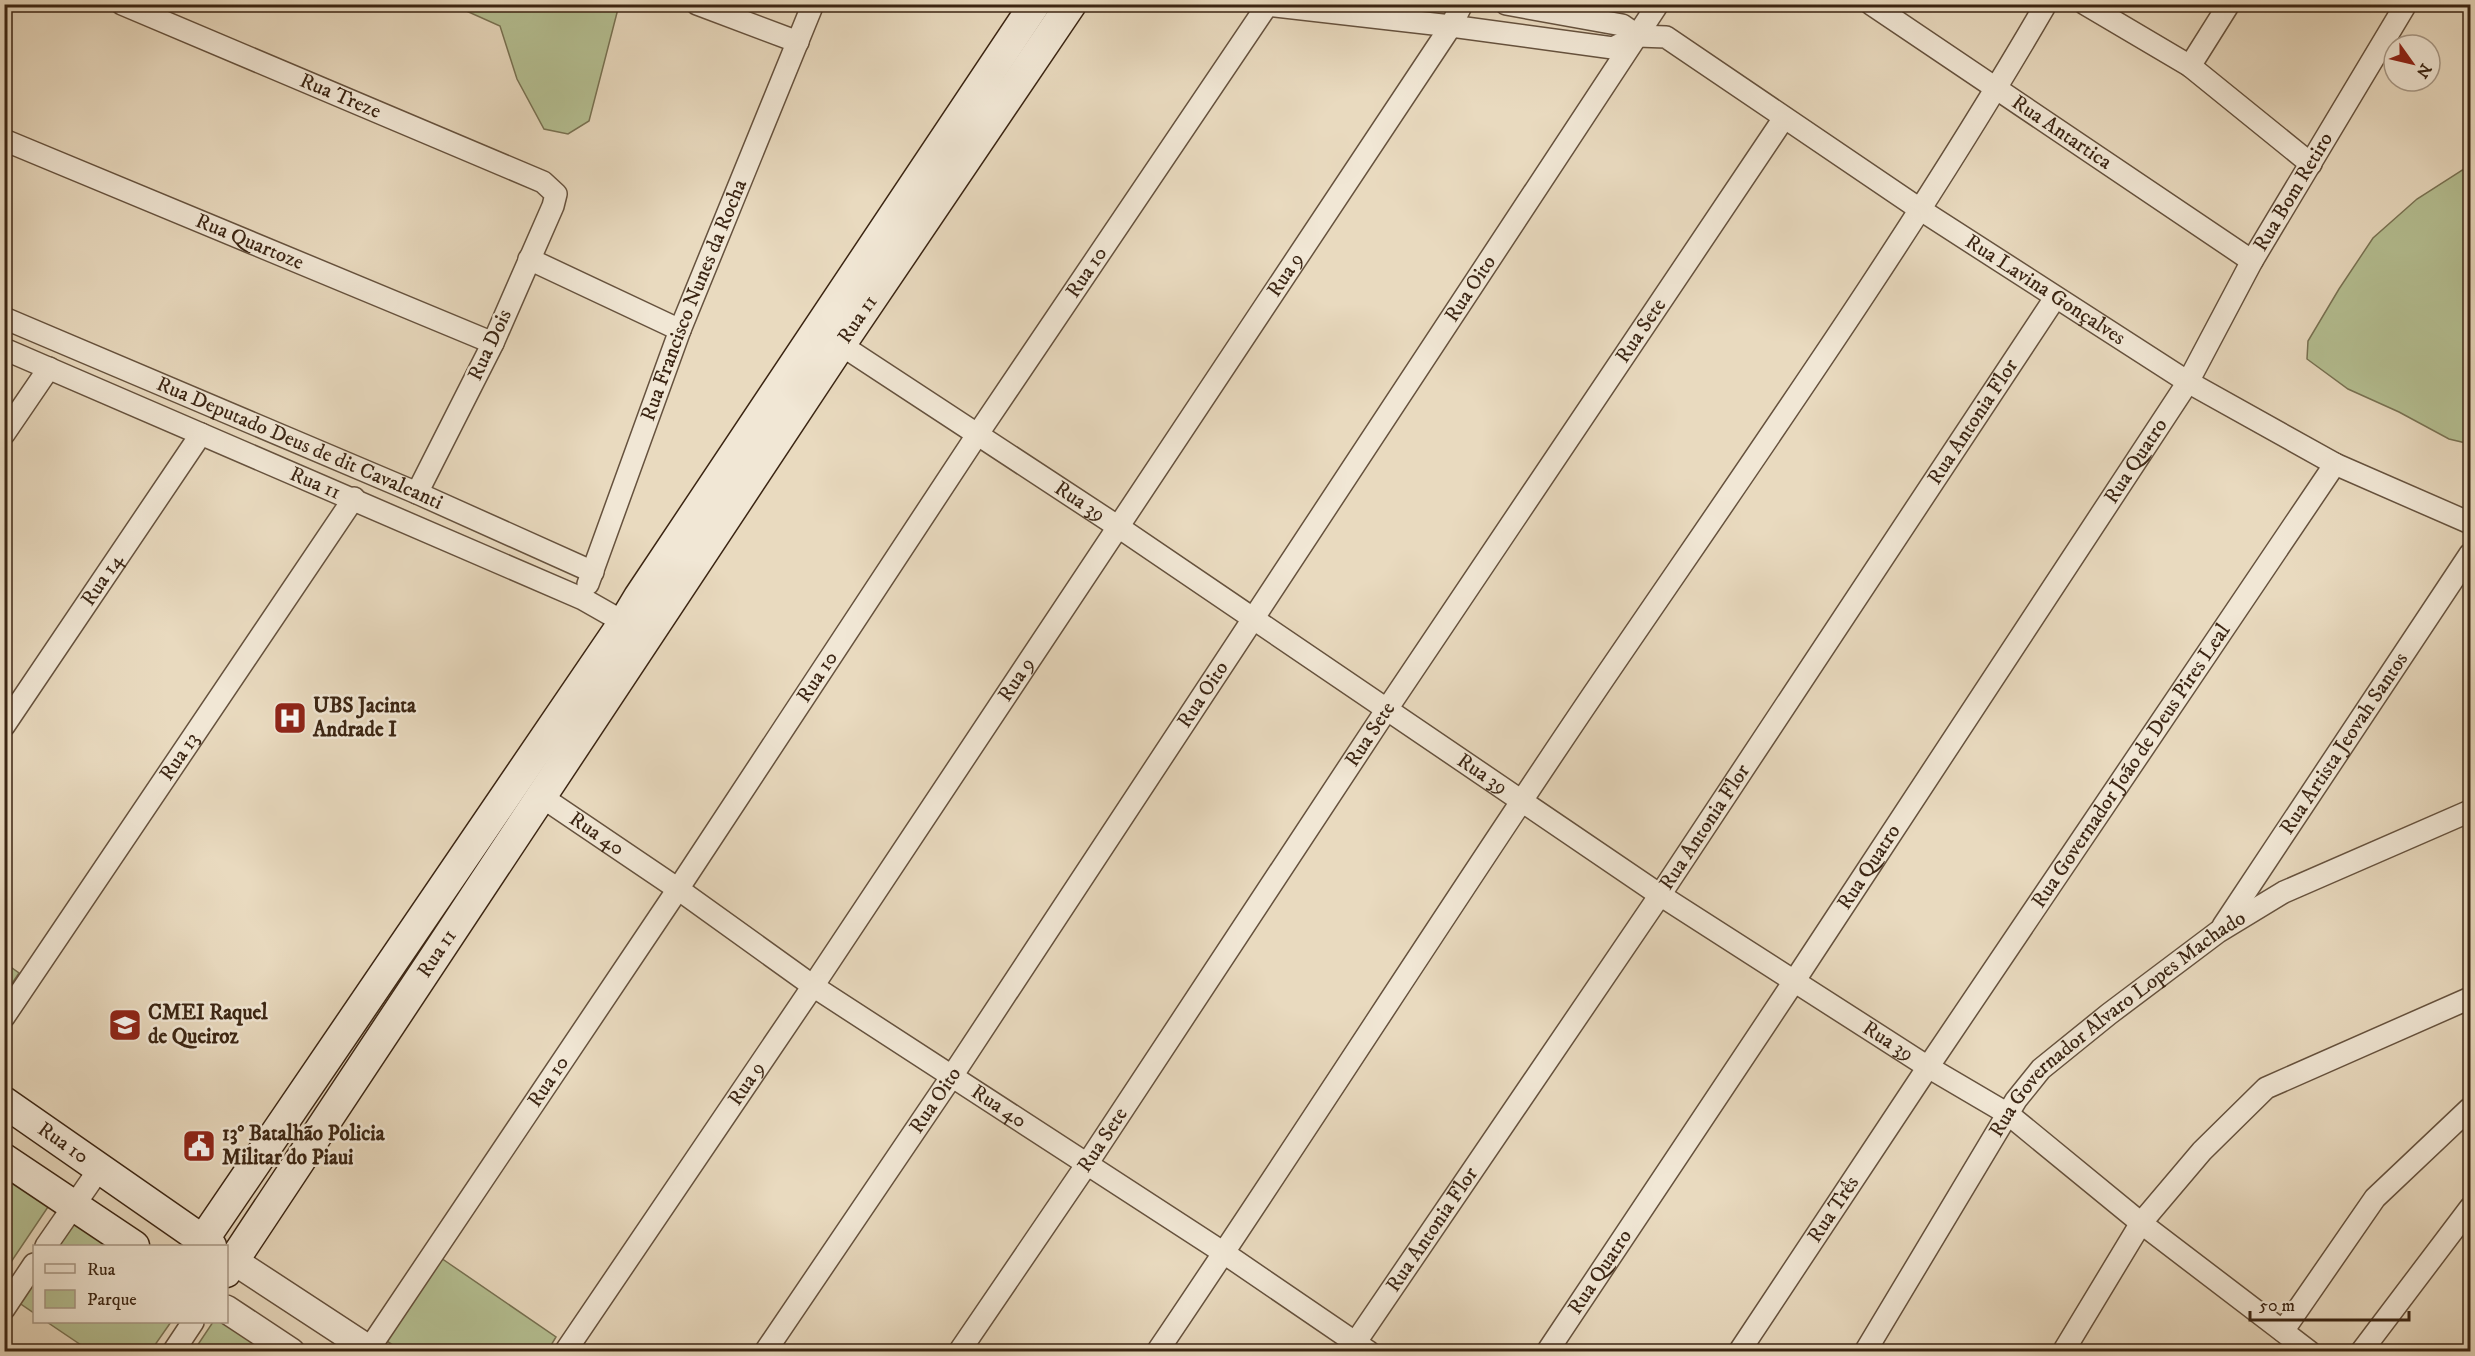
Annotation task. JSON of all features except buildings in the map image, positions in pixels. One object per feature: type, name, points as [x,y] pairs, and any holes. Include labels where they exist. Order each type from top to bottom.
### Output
[{"type":"main road","name":"Rua 11","points":[[829,337],[1035,4]]},
{"type":"main road","name":"Rua 11","points":[[222,1245],[542,797],[636,629],[639,597],[1071,4]]},
{"type":"main road","name":"Rua 11","points":[[222,1245],[636,629]]},
{"type":"main road","name":"Rua 10","points":[[4,1102],[100,1168],[204,1245]]},
{"type":"main road","points":[[4,1159],[133,1245]]},
{"type":"street","name":"Rua Treze","points":[[122,4],[543,182],[556,194]]},
{"type":"street","points":[[697,4],[798,42]]},
{"type":"street","name":"Rua Francisco Nunes da Rocha","points":[[583,599],[680,330],[813,4]]},
{"type":"street","name":"Rua 9","points":[[565,1352],[813,986],[1451,26],[1462,4]]},
{"type":"street","points":[[1265,5],[1451,26],[1613,48],[1638,36],[1622,25],[1506,4]]},
{"type":"street","name":"Rua Oito","points":[[765,1352],[952,1076],[1616,72],[1658,4]]},
{"type":"street","name":"Rua Antartica","points":[[1871,4],[2252,261]]},
{"type":"street","points":[[1157,1352],[1522,801],[1921,210],[1998,89],[2046,4]]},
{"type":"street","points":[[2085,4],[2190,66],[2311,164]]},
{"type":"street","points":[[2190,66],[2229,4]]},
{"type":"street","name":"Rua Bom Retiro","points":[[2188,382],[2252,261],[2406,4]]},
{"type":"street","name":"Rua 10","points":[[228,1261],[371,1350],[678,890],[977,435],[1265,5]]},
{"type":"street","name":"Rua Lavina Gonçalves","points":[[1638,36],[1666,37],[1921,210],[2188,382],[2335,464],[2470,523]]},
{"type":"street","name":"Rua Sete","points":[[958,1352],[1087,1164],[1387,709],[1784,118]]},
{"type":"street","name":"Rua Quartoze","points":[[4,140],[493,343]]},
{"type":"street","name":"Rua Dois","points":[[417,493],[493,343],[553,206],[556,194]]},
{"type":"street","points":[[529,259],[680,330]]},
{"type":"street","name":"Rua Antonia Flor","points":[[1358,1348],[2055,298]]},
{"type":"street","name":"Rua Deputado Deus de dit Cavalcanti","points":[[4,318],[417,493],[592,572]]},
{"type":"street","name":"Rua 39","points":[[829,337],[1117,526],[1660,894],[1928,1067],[2007,1114],[2141,1223],[2310,1352]]},
{"type":"street","name":"Rua 11","points":[[4,349],[354,498],[583,599],[636,629]]},
{"type":"street","points":[[4,434],[49,368]]},
{"type":"street","name":"Rua Quatro","points":[[1547,1352],[1796,980],[2188,382]]},
{"type":"street","name":"Rua 14","points":[[4,726],[201,434]]},
{"type":"street","name":"Rua Governador João de Deus Pires Leal","points":[[1928,1067],[2335,464]]},
{"type":"street","name":"Rua 13","points":[[4,1017],[354,498]]},
{"type":"street","name":"Rua Artista Jeovah Santos","points":[[2218,932],[2470,554]]},
{"type":"street","name":"Rua 40","points":[[542,797],[813,986],[1224,1253],[1358,1348]]},
{"type":"street","name":"Rua Governador Alvaro Lopes Machado","points":[[1865,1352],[2007,1114],[2041,1069],[2109,1014],[2218,932],[2284,892],[2470,811]]},
{"type":"street","points":[[2063,1352],[2141,1223],[2202,1151],[2266,1088],[2470,998]]},
{"type":"street","name":"Rua Três","points":[[1739,1352],[1928,1067]]},
{"type":"street","points":[[2283,1331],[2375,1198],[2469,1109]]},
{"type":"street","points":[[47,1245],[100,1168]]},
{"type":"street","points":[[2361,1352],[2470,1208]]},
{"type":"street","points":[[4,1309],[33,1266]]},
{"type":"street","points":[[228,1309],[291,1352]]},
{"type":"street","points":[[173,1352],[192,1323]]},
{"type":"green space","points":[[453,5],[619,5],[589,121],[568,134],[544,129],[517,79],[500,26]]},
{"type":"green space","points":[[2470,165],[2470,444],[2449,439],[2399,412],[2348,389],[2307,359],[2308,341],[2373,238],[2417,199]]},
{"type":"green space","points":[[5,963],[19,973],[5,994]]},
{"type":"green space","points":[[5,1174],[50,1204],[5,1271]]},
{"type":"green space","points":[[72,1218],[112,1245],[53,1245]]},
{"type":"green space","points":[[441,1258],[556,1337],[547,1352],[402,1351],[385,1340]]},
{"type":"green space","points":[[33,1273],[33,1312],[15,1300]]},
{"type":"green space","points":[[48,1323],[170,1323],[150,1352],[90,1351]]},
{"type":"green space","points":[[212,1323],[223,1323],[266,1352],[193,1352]]},
{"type":"place","name":"UBS Jacinta Andrade I","points":[[290,718]]},
{"type":"place","name":"CMEI Raquel de Queiroz","points":[[125,1025]]},
{"type":"place","name":"13° Batalhão Policia Militar do Piaui","points":[[199,1146]]}]
